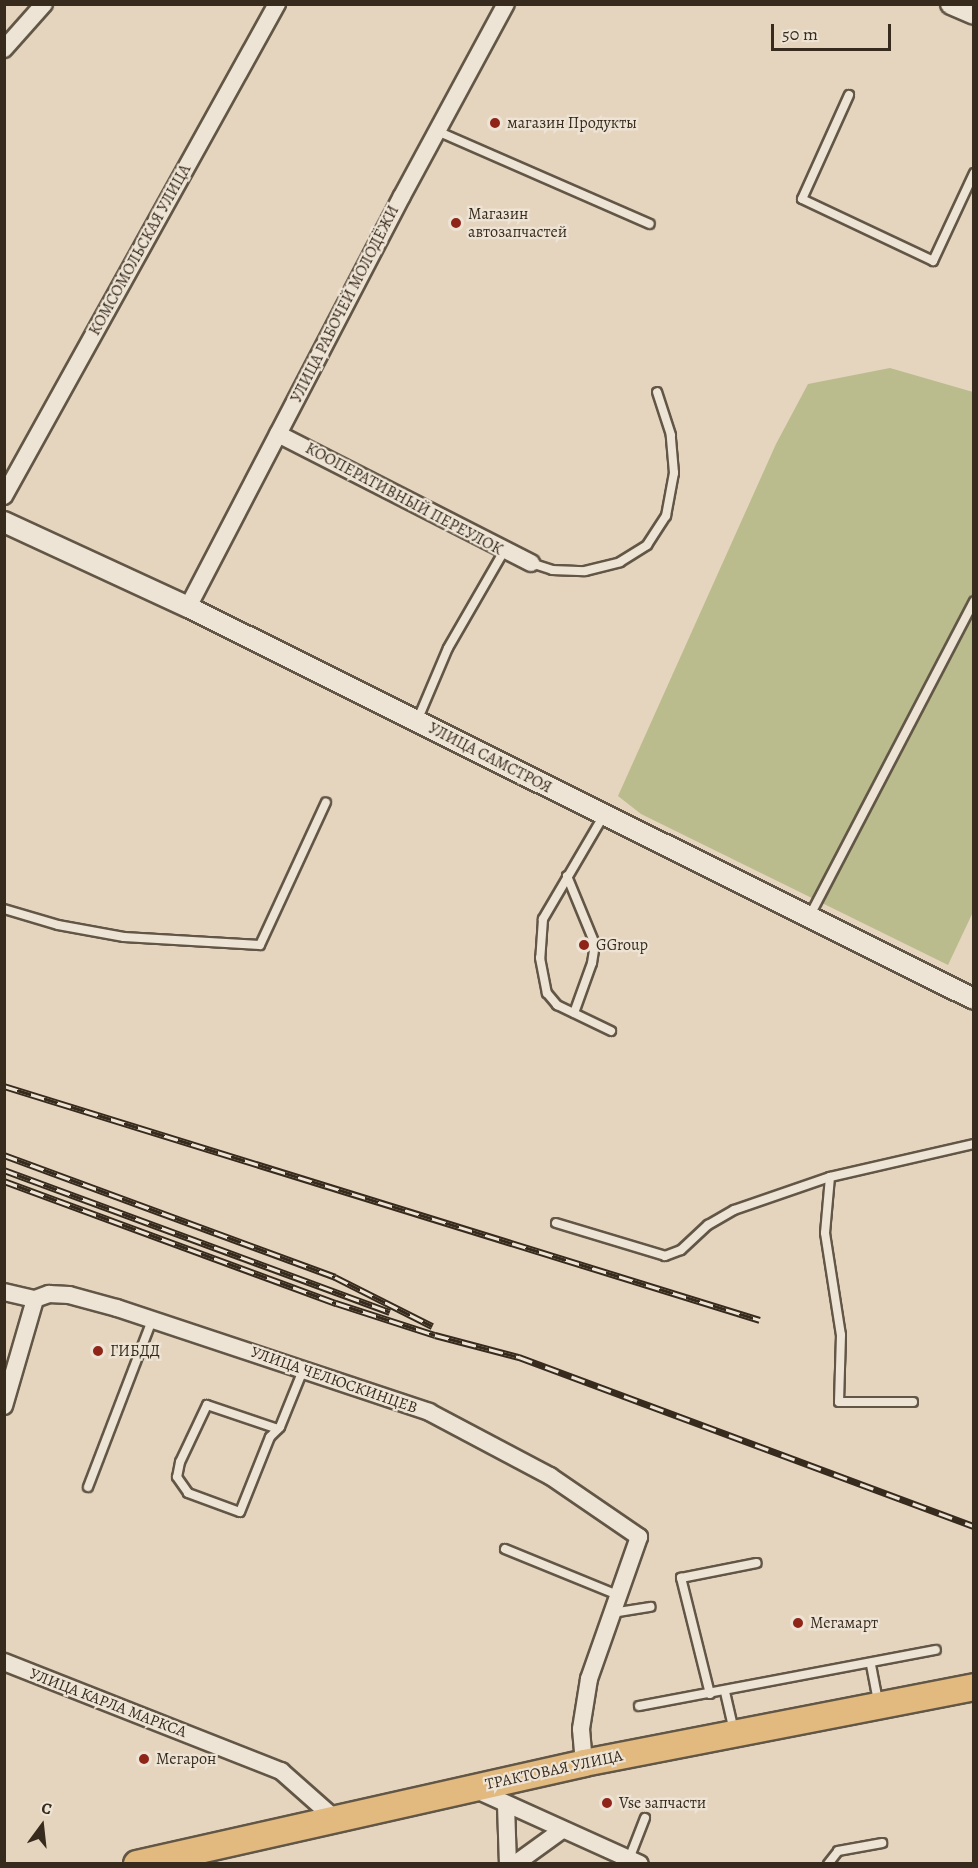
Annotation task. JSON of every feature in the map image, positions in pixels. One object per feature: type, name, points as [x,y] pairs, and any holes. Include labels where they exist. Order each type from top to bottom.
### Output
[{"type":"main road","name":"ТРАКТОВАЯ УЛИЦА","points":[[137,1863],[333,1817],[584,1763],[974,1687]]},
{"type":"street","points":[[4,49],[44,4]]},
{"type":"street","name":"КОМСОМОЛЬСКАЯ УЛИЦА","points":[[4,496],[277,4]]},
{"type":"street","name":"УЛИЦА РАБОЧЕЙ МОЛОДЁЖИ","points":[[188,607],[437,131],[507,4]]},
{"type":"street","points":[[951,4],[974,14]]},
{"type":"street","name":"КООПЕРАТИВНЫЙ ПЕРЕУЛОК","points":[[278,434],[531,563]]},
{"type":"street","name":"УЛИЦА САМСТРОЯ","points":[[6,526],[188,607],[974,999]]},
{"type":"street","name":"УЛИЦА ЧЕЛЮСКИНЦЕВ","points":[[4,1292],[35,1299],[49,1294],[69,1295],[304,1369],[429,1412],[468,1431],[550,1476],[639,1537],[618,1595]]},
{"type":"street","points":[[4,1406],[35,1299]]},
{"type":"street","points":[[584,1763],[584,1705],[618,1595]]},
{"type":"street","name":"УЛИЦА КАРЛА МАРКСА","points":[[4,1662],[281,1771],[333,1817]]},
{"type":"street","points":[[471,1787],[506,1805],[635,1861]]},
{"type":"street","points":[[506,1805],[508,1863]]},
{"type":"street","points":[[515,1863],[562,1830]]},
{"type":"lane","points":[[849,95],[802,199],[933,261],[974,173]]},
{"type":"lane","points":[[437,131],[650,225]]},
{"type":"lane","points":[[531,563],[552,570],[585,571],[620,562],[647,545],[666,516],[674,473],[671,435],[657,392]]},
{"type":"lane","points":[[417,721],[448,648],[504,551]]},
{"type":"lane","points":[[809,917],[974,602]]},
{"type":"lane","points":[[4,909],[58,925],[124,937],[260,945],[326,802]]},
{"type":"lane","points":[[604,815],[543,919],[540,958],[547,993],[557,1005],[611,1031]]},
{"type":"lane","points":[[567,876],[595,944],[592,963],[574,1013]]},
{"type":"lane","points":[[556,1223],[665,1256],[681,1250],[708,1225],[735,1210],[830,1176],[974,1144]]},
{"type":"lane","points":[[830,1176],[825,1233],[841,1335],[839,1401],[913,1402]]},
{"type":"lane","points":[[88,1487],[152,1320]]},
{"type":"lane","points":[[278,1429],[207,1405],[180,1462],[177,1477],[188,1493],[240,1512],[270,1437],[278,1429],[304,1369]]},
{"type":"lane","points":[[505,1549],[618,1595]]},
{"type":"lane","points":[[710,1694],[681,1578],[757,1563]]},
{"type":"lane","points":[[612,1613],[651,1607]]},
{"type":"lane","points":[[639,1706],[871,1665],[936,1650]]},
{"type":"lane","points":[[871,1665],[879,1705]]},
{"type":"lane","points":[[725,1692],[735,1734]]},
{"type":"lane","points":[[635,1861],[645,1818]]},
{"type":"lane","points":[[828,1863],[838,1851],[882,1843]]},
{"type":"green space","points":[[890,368],[973,392],[974,910],[948,965],[641,814],[618,796],[776,444],[808,384]]},
{"type":"railway","points":[[4,1086],[760,1320]]},
{"type":"railway","points":[[4,1155],[335,1277],[432,1326]]},
{"type":"railway","points":[[4,1170],[390,1312]]},
{"type":"railway","points":[[4,1181],[336,1303],[435,1335],[519,1357],[974,1526]]},
{"type":"place","name":"магазин Продукты","points":[[495,123]]},
{"type":"place","name":"Магазин автозапчастей","points":[[456,223]]},
{"type":"place","name":"GGroup","points":[[584,945]]},
{"type":"place","name":"ГИБДД","points":[[98,1351]]},
{"type":"place","name":"Мегамарт","points":[[798,1623]]},
{"type":"place","name":"Мегарон","points":[[144,1759]]},
{"type":"place","name":"Vse запчасти","points":[[607,1803]]}]
